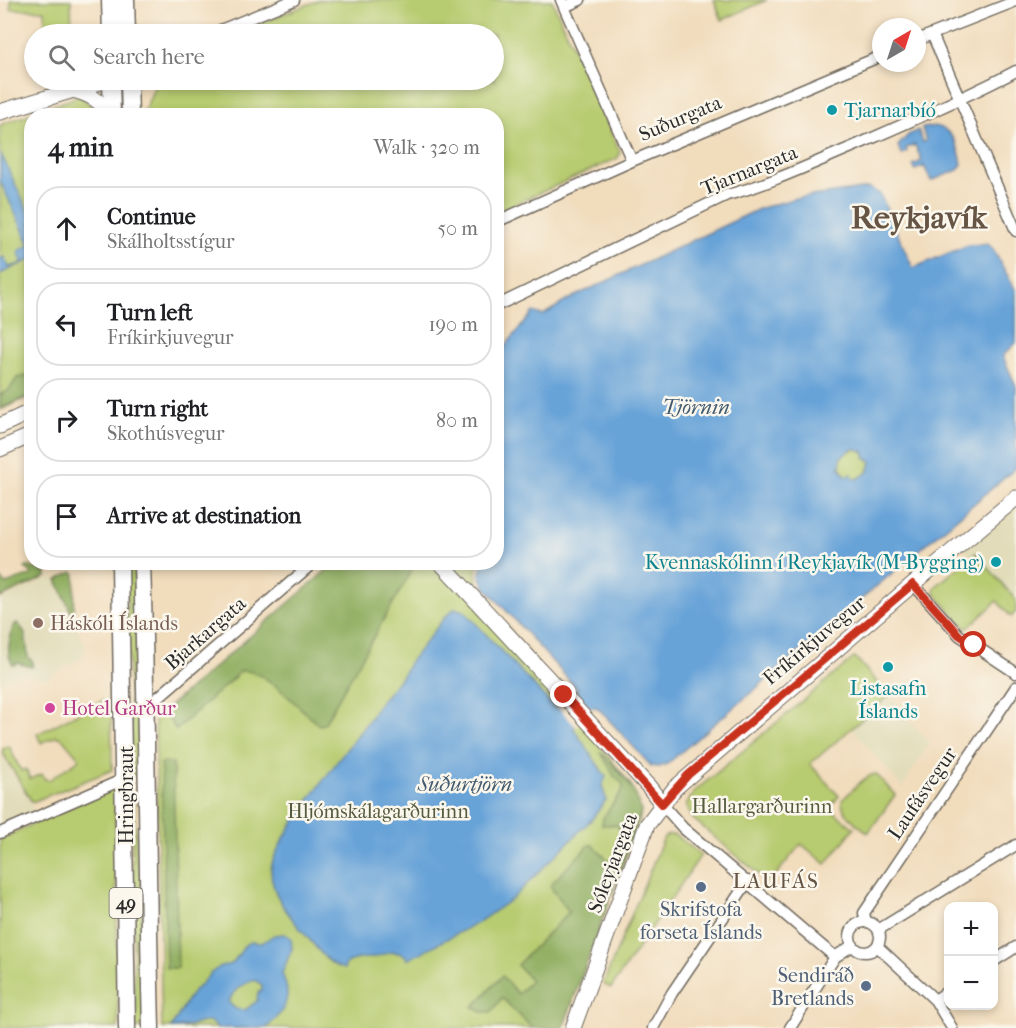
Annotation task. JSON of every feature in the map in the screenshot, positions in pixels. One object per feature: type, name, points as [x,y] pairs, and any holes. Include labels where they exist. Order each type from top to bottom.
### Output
[{"type":"main road","points":[[110,0],[111,24]]},
{"type":"main road","points":[[126,0],[127,24]]},
{"type":"main road","points":[[0,111],[72,90],[94,97],[106,108]]},
{"type":"main road","points":[[111,90],[112,108]]},
{"type":"main road","points":[[123,90],[128,108]]},
{"type":"main road","points":[[129,90],[130,108]]},
{"type":"main road","points":[[0,426],[24,415]]},
{"type":"main road","points":[[0,449],[24,438]]},
{"type":"main road","name":"Fríkirkjuvegur","points":[[997,512],[1016,492]]},
{"type":"main road","name":"Fríkirkjuvegur","points":[[662,804],[688,775],[1016,498]]},
{"type":"main road","name":"Hringbraut","points":[[120,570],[127,1028]]},
{"type":"main road","name":"Hringbraut","points":[[142,570],[147,707],[147,878],[151,1028]]},
{"type":"main road","points":[[447,570],[662,804]]},
{"type":"main road","points":[[124,778],[131,780],[136,791],[139,842],[147,878]]},
{"type":"main road","name":"Sóleyjargata","points":[[573,1028],[647,825],[662,804]]},
{"type":"main road","name":"Sóleyjargata","points":[[584,1028],[658,826],[662,804]]},
{"type":"street","points":[[235,24],[294,0]]},
{"type":"street","points":[[580,0],[562,4],[632,161]]},
{"type":"street","points":[[926,36],[1016,1]]},
{"type":"street","points":[[932,34],[1016,231]]},
{"type":"street","name":"Suðurgata","points":[[504,218],[632,161],[872,60]]},
{"type":"street","name":"Tjarnargata","points":[[504,302],[727,195],[747,190],[790,173],[960,100],[1016,71]]},
{"type":"street","name":"Bjarkargata","points":[[147,707],[305,570]]},
{"type":"street","points":[[913,584],[959,635],[1016,673]]},
{"type":"street","name":"Laufásvegur","points":[[866,922],[864,913],[1016,687]]},
{"type":"street","points":[[0,833],[124,778]]},
{"type":"street","points":[[662,804],[683,828],[836,957]]},
{"type":"street","points":[[878,930],[1016,845]]},
{"type":"street","points":[[653,1028],[666,1002],[748,881]]},
{"type":"street","points":[[871,923],[878,930],[880,937],[877,946],[868,951],[861,951],[853,945],[850,939],[852,929],[856,925],[871,923]]},
{"type":"street","points":[[790,1028],[836,957],[853,945]]},
{"type":"street","points":[[877,946],[934,1000],[952,1028]]},
{"type":"street","points":[[998,958],[1016,947]]},
{"type":"street","points":[[934,1000],[944,994]]},
{"type":"shaded area","points":[[1016,502],[1016,609],[963,546]]},
{"type":"shaded area","name":"Háskóli Íslands","points":[[53,576],[86,647],[83,657],[46,679],[19,674],[0,683],[0,600]]},
{"type":"shaded area","points":[[889,696],[930,743],[902,787],[851,728]]},
{"type":"shaded area","points":[[0,753],[30,801],[36,817],[0,832]]},
{"type":"green space","points":[[11,0],[71,0],[72,24],[45,24],[45,10],[11,9]]},
{"type":"green space","points":[[319,0],[552,0],[620,152],[618,158],[504,209],[504,108],[146,108],[153,90],[504,90],[504,24],[258,24]]},
{"type":"green space","points":[[714,0],[767,0],[722,20]]},
{"type":"green space","points":[[79,96],[93,108],[46,108]]},
{"type":"green space","points":[[24,116],[24,399],[0,410],[0,125]]},
{"type":"green space","points":[[24,376],[24,398],[0,409],[0,395],[9,390],[17,378]]},
{"type":"green space","points":[[857,449],[865,452],[871,464],[864,475],[854,479],[850,475],[846,476],[840,462],[843,455]]},
{"type":"green space","points":[[976,553],[1016,600],[1016,612],[1011,617],[997,601],[967,629],[934,593],[935,587]]},
{"type":"green space","points":[[28,570],[38,570],[47,574],[46,577],[0,598],[0,578],[6,584],[32,573]]},
{"type":"green space","points":[[126,570],[134,570],[140,780],[132,774]]},
{"type":"green space","points":[[327,570],[412,570],[324,724],[319,725],[282,691],[261,676],[241,671],[176,730],[164,711]]},
{"type":"green space","name":"Hljómskálagarðurinn","points":[[328,570],[476,570],[477,587],[631,785],[641,810],[563,1028],[162,1028],[155,718]]},
{"type":"green space","points":[[72,572],[75,574],[74,614],[57,580]]},
{"type":"green space","points":[[17,623],[25,634],[28,657],[33,662],[32,667],[18,663],[13,665],[11,660],[10,641],[13,626]]},
{"type":"green space","name":"Hallargarðurinn","points":[[855,657],[889,696],[810,764],[839,796],[829,808],[854,828],[826,864],[801,844],[769,883],[692,818],[686,805],[695,791]]},
{"type":"green space","points":[[102,701],[111,702],[112,770],[32,802],[2,752],[3,749],[9,746],[21,771],[26,769],[30,779],[42,774],[45,779],[49,780],[79,758],[63,739],[57,736],[41,743],[37,734]]},
{"type":"green space","points":[[600,751],[630,785],[641,811],[563,1028],[532,1028],[502,998],[491,1012],[482,1012],[473,1007],[502,976],[518,994],[531,980],[517,965],[569,912],[550,886],[553,882],[589,845],[593,845],[610,862],[620,850],[622,835],[617,825],[602,825],[603,818],[623,789],[622,783],[614,776]]},
{"type":"green space","points":[[161,763],[173,763],[178,968],[166,968]]},
{"type":"green space","points":[[876,774],[895,795],[868,833],[847,815],[842,800],[862,781]]},
{"type":"green space","points":[[115,787],[118,1028],[0,1028],[0,839]]},
{"type":"green space","points":[[131,791],[134,797],[137,859],[141,878],[144,1028],[135,1028]]},
{"type":"green space","points":[[675,835],[701,855],[611,988],[603,984],[664,837]]},
{"type":"water","points":[[935,126],[951,135],[957,145],[962,164],[958,170],[931,181],[924,166],[915,170],[913,165],[922,161],[915,145],[906,148],[907,152],[902,155],[898,146],[908,135],[918,130],[923,142],[926,141],[922,128]]},
{"type":"water","points":[[1,154],[24,202],[24,232],[0,181]]},
{"type":"water","name":"Tjörnin","points":[[869,188],[880,194],[913,268],[968,245],[988,244],[993,249],[1016,291],[1016,343],[1003,356],[1016,386],[1016,468],[667,764],[659,767],[651,766],[598,708],[592,707],[576,723],[574,729],[606,777],[602,785],[606,800],[592,819],[512,899],[477,923],[407,960],[406,956],[401,953],[391,952],[354,960],[346,964],[344,969],[338,967],[321,953],[285,910],[272,878],[271,870],[275,856],[284,838],[314,793],[445,617],[455,608],[464,611],[555,708],[560,708],[577,689],[485,587],[480,575],[481,570],[504,570],[504,347],[533,312],[543,315],[571,298],[761,208],[796,198]],"holes":[[[852,449],[865,452],[865,457],[871,461],[869,471],[858,479],[853,478],[852,474],[846,476],[840,468],[841,457]]]},
{"type":"water","points":[[24,248],[24,263],[0,274],[0,259],[4,257],[9,267],[20,264],[22,261],[18,251]]},
{"type":"water","points":[[285,934],[291,938],[292,949],[282,973],[287,989],[286,1002],[280,1013],[266,1028],[218,1028],[209,1021],[171,1028],[189,997],[211,973],[221,966],[232,964],[246,944],[262,943],[274,935]],"holes":[[[252,980],[262,985],[257,1001],[245,1010],[236,1009],[229,1003],[237,989]]]},
{"type":"pier","points":[[573,690],[593,711],[578,724],[577,728],[556,705]]},
{"type":"place","name":"Tjarnarbíó","points":[[832,110]]},
{"type":"place","name":"Kvennaskólinn í Reykjavík (M-Bygging)","points":[[996,562]]},
{"type":"place","name":"Háskóli Íslands","points":[[38,623]]},
{"type":"place","name":"Listasafn Íslands","points":[[888,667]]},
{"type":"place","name":"Hotel Garður","points":[[50,708]]},
{"type":"place","name":"Skrifstofa forseta Íslands","points":[[701,887]]},
{"type":"place","name":"Sendiráð Bretlands","points":[[866,986]]},
{"type":"district","name":"Reykjavík","points":[[919,217]]},
{"type":"district","name":"LAUFÁS","points":[[776,881]]},
{"type":"route","points":[[564,695],[662,804],[688,775],[913,584],[959,635],[974,645]]},
{"type":"water label","name":"Suðurtjörn","points":[[465,784]]}]
